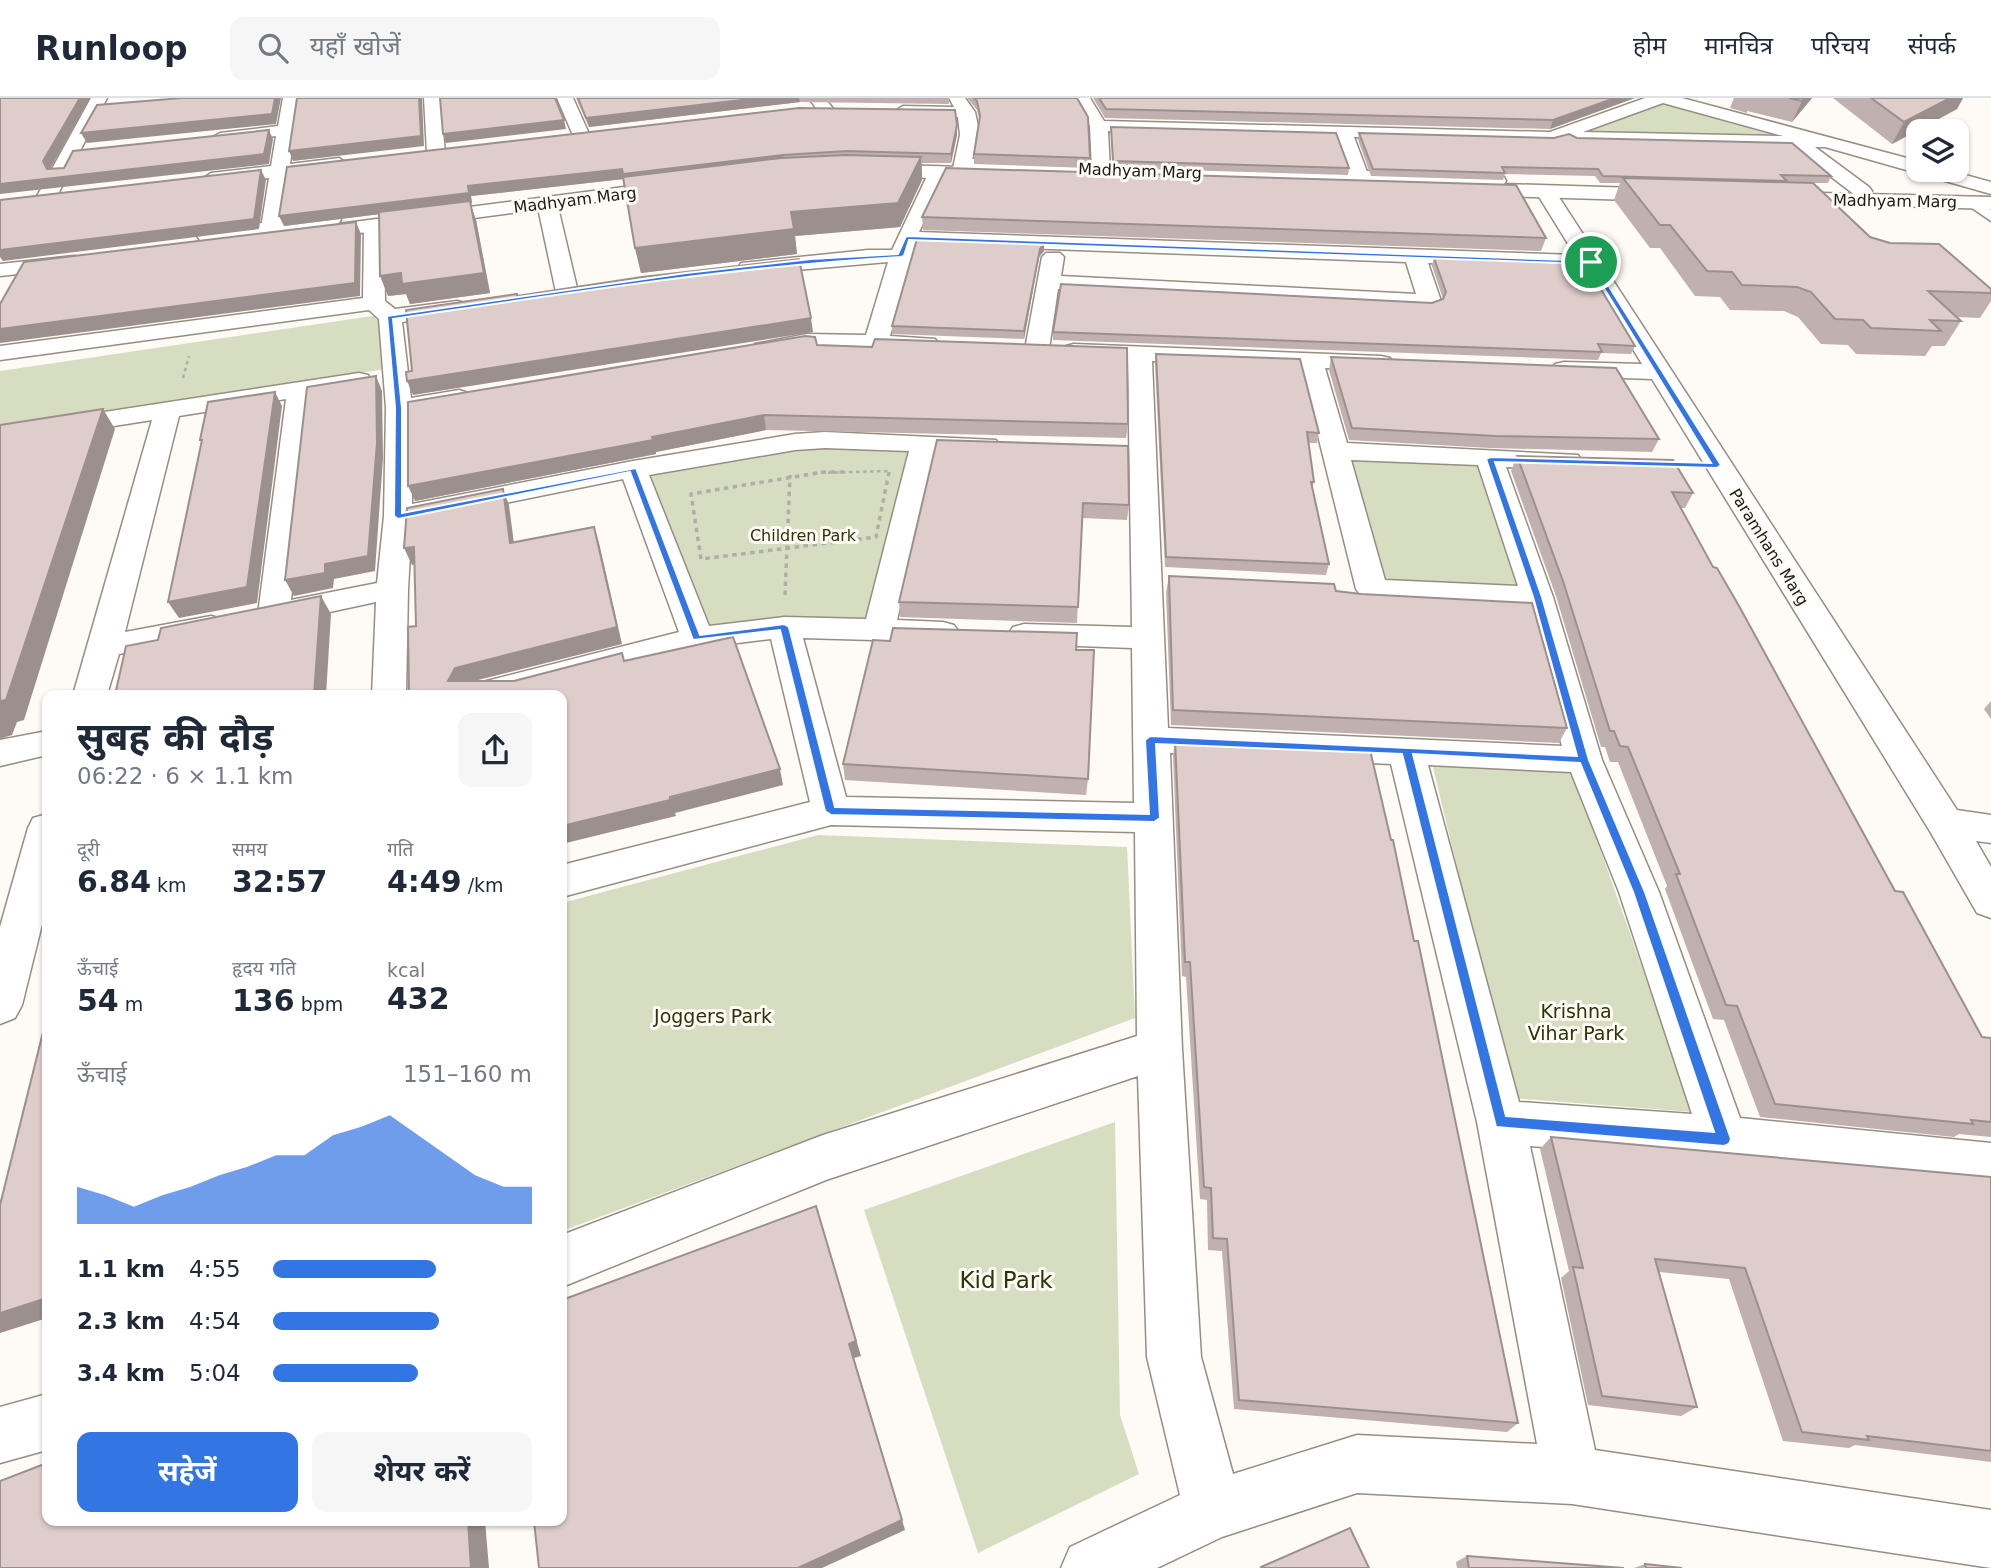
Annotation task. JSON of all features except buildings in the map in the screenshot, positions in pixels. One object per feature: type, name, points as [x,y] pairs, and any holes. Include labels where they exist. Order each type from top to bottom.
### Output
[{"type":"street","points":[[271,228],[291,98]]},
{"type":"street","points":[[432,98],[436,153]]},
{"type":"street","points":[[565,98],[582,136]]},
{"type":"street","points":[[1082,98],[1099,126],[1101,170]]},
{"type":"street","points":[[1552,136],[1662,98],[1906,164]]},
{"type":"street","points":[[46,198],[96,103],[120,106]]},
{"type":"street","points":[[890,111],[962,105],[971,128],[961,169]]},
{"type":"street","points":[[800,110],[827,106]]},
{"type":"street","points":[[1206,111],[1217,128]]},
{"type":"street","points":[[1099,126],[1832,142]]},
{"type":"street","points":[[206,139],[287,130]]},
{"type":"street","points":[[1343,132],[1360,177]]},
{"type":"street","points":[[1797,142],[1862,191]]},
{"type":"street","points":[[70,153],[97,150]]},
{"type":"street","points":[[197,181],[357,162]]},
{"type":"street","name":"Madhyam Marg","points":[[961,169],[849,166],[938,172],[961,169],[1101,170],[1360,177],[1681,191],[1546,192],[961,169]]},
{"type":"street","points":[[876,342],[904,247],[938,172]]},
{"type":"street","name":"Madhyam Marg","points":[[693,180],[547,204],[374,226],[194,242],[271,228],[693,180]]},
{"type":"street","points":[[1969,182],[1991,188]]},
{"type":"street","name":"Madhyam Marg","points":[[1862,191],[1985,200],[1757,193],[1862,191]]},
{"type":"street","name":"Paramhans Marg","points":[[1546,192],[1658,372],[1704,465],[1945,823],[1991,902]]},
{"type":"street","points":[[23,200],[74,195]]},
{"type":"street","points":[[547,204],[556,294],[593,288]]},
{"type":"street","points":[[374,226],[382,310],[396,374],[399,408],[398,516],[392,589],[389,690]]},
{"type":"street","points":[[1037,349],[1055,244]]},
{"type":"street","points":[[727,270],[868,256],[904,247],[1055,244],[1591,262]]},
{"type":"street","points":[[1048,282],[1430,301],[1414,254]]},
{"type":"street","points":[[8,272],[92,255]]},
{"type":"street","points":[[0,353],[382,310],[481,304]]},
{"type":"street","points":[[746,352],[807,341],[956,345]]},
{"type":"street","points":[[1010,348],[1408,364]]},
{"type":"street","points":[[1140,354],[1129,450],[1160,580],[1148,638],[1160,1049],[1174,1357],[1213,1510]]},
{"type":"street","points":[[1311,360],[1336,451],[1358,588],[1537,597]]},
{"type":"street","points":[[1547,368],[1658,372]]},
{"type":"street","points":[[0,436],[396,374]]},
{"type":"street","points":[[252,618],[300,391]]},
{"type":"street","points":[[399,408],[479,395]]},
{"type":"street","points":[[92,690],[167,411]]},
{"type":"street","points":[[398,516],[633,469],[795,442],[1006,446]]},
{"type":"street","points":[[879,630],[924,444]]},
{"type":"street","points":[[1336,451],[1597,462]]},
{"type":"street","points":[[1490,459],[1537,597],[1584,760],[1639,892],[1724,1139]]},
{"type":"street","points":[[633,469],[696,638]]},
{"type":"street","points":[[105,646],[392,589]]},
{"type":"street","points":[[494,690],[696,638],[784,627],[1148,638]]},
{"type":"street","points":[[784,627],[831,811]]},
{"type":"street","points":[[1150,740],[1584,760]]},
{"type":"street","points":[[0,753],[42,744]]},
{"type":"street","points":[[1406,750],[1501,1122],[1572,1475]]},
{"type":"street","points":[[567,880],[831,811],[1154,818]]},
{"type":"street","points":[[1945,823],[1991,829]]},
{"type":"street","points":[[0,1005],[42,847]]},
{"type":"street","points":[[567,1259],[823,1158],[1160,1049]]},
{"type":"street","points":[[1501,1122],[1724,1139],[1991,1166]]},
{"type":"street","points":[[0,1435],[42,1423]]},
{"type":"street","points":[[1091,1568],[1213,1510],[1357,1464],[1572,1475],[1991,1540]]},
{"type":"lane","points":[[1985,200],[1991,217]]},
{"type":"path","points":[[181,384],[192,345]]},
{"type":"path","points":[[784,627],[791,467]]},
{"type":"path","points":[[889,471],[876,537],[788,548],[701,559],[691,494],[823,472],[889,471]]},
{"type":"green space","points":[[1667,103],[1787,136],[1574,134]]},
{"type":"green space","points":[[379,315],[386,369],[0,427],[0,371]]},
{"type":"green space","name":"Children Park","points":[[795,442],[924,444],[879,630],[697,638],[633,469]]},
{"type":"green space","points":[[1337,456],[1490,459],[1527,595],[1370,585]]},
{"type":"green space","name":"Krishna Vihar Park","points":[[1432,763],[1573,772],[1693,1112],[1512,1098]]},
{"type":"green space","name":"Joggers Park","points":[[818,835],[1127,847],[1135,1018],[567,1229],[567,902]]},
{"type":"green space","name":"Kid Park","points":[[1115,1122],[1120,1415],[1139,1474],[978,1553],[864,1210]]},
{"type":"route","points":[[1591,262],[906,238],[901,256],[811,261],[686,275],[390,317],[399,408],[398,516],[633,469],[696,638],[784,627],[831,811],[1154,818],[1150,740],[1406,750],[1584,760],[1639,892],[1724,1139],[1501,1122],[1406,750],[1495,755],[1584,760],[1537,597],[1490,459],[1717,465],[1591,262]]}]
